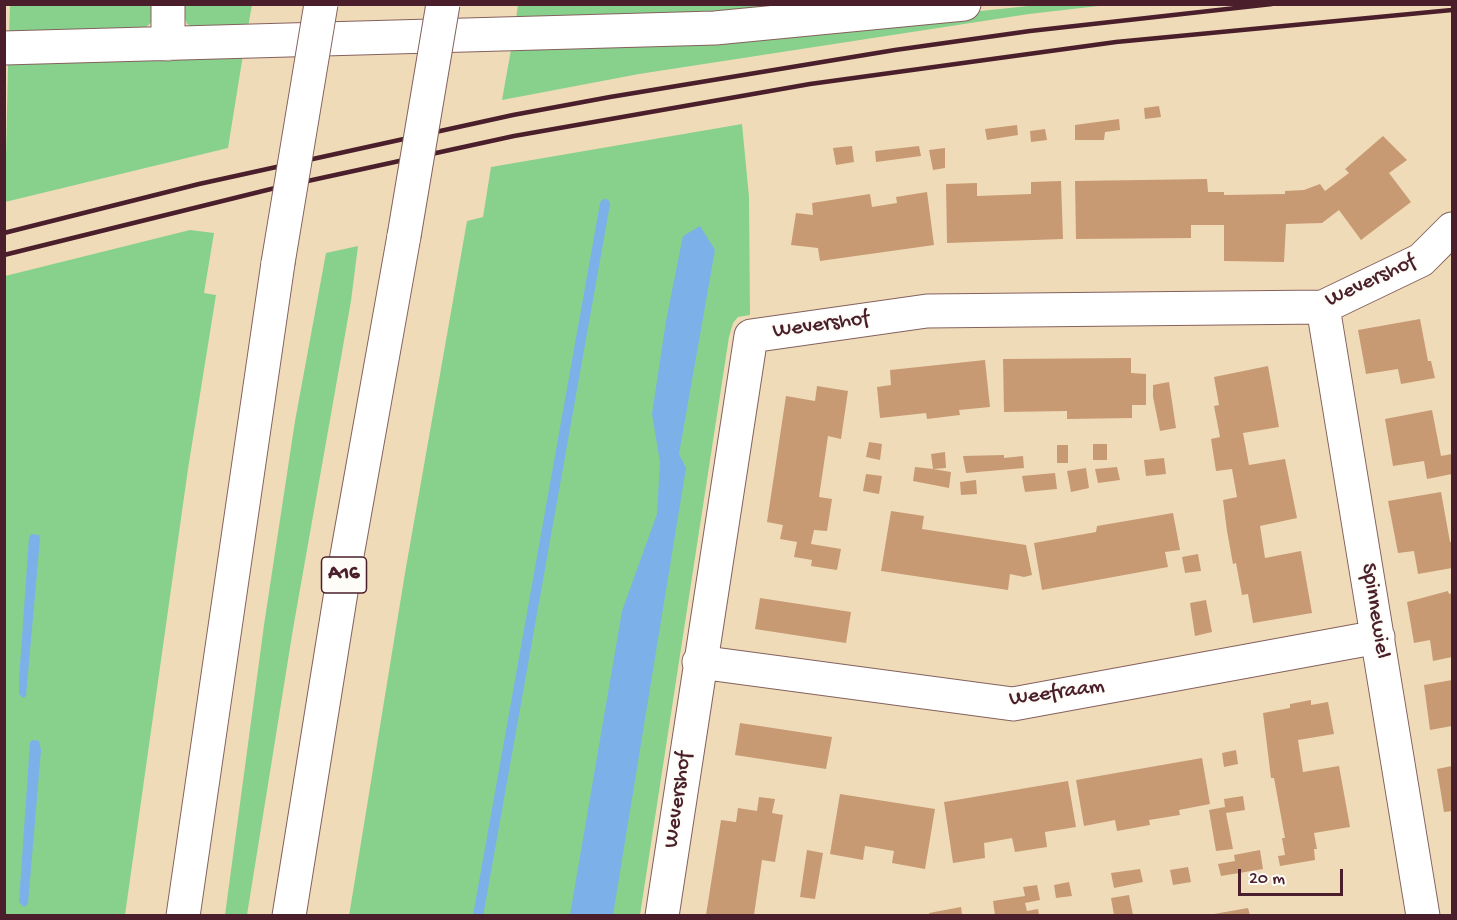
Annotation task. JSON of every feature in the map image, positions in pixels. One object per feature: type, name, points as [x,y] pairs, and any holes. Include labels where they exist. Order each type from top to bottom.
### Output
[{"type":"main road","points":[[168,4],[168,44]]},
{"type":"main road","points":[[183,915],[278,263],[321,4]]},
{"type":"main road","name":"A16","points":[[289,915],[348,549],[443,4]]},
{"type":"main road","points":[[4,48],[715,28],[964,4]]},
{"type":"main road","name":"Wevershof","points":[[662,915],[699,662],[751,336],[927,311],[1323,307],[1421,260],[1452,229]]},
{"type":"main road","name":"Spinnewiel","points":[[1323,307],[1424,915]]},
{"type":"main road","name":"Weefraam","points":[[699,662],[1012,704],[1378,637]]},
{"type":"green space","points":[[10,5],[161,5],[154,20],[145,28],[9,36]]},
{"type":"green space","points":[[181,5],[252,5],[248,27],[196,28],[187,24]]},
{"type":"green space","points":[[518,5],[883,5],[515,25]]},
{"type":"green space","points":[[1038,5],[1107,5],[1029,14],[639,74],[502,100],[512,44],[923,17]]},
{"type":"green space","points":[[243,55],[228,148],[5,202],[8,65]]},
{"type":"green space","points":[[742,124],[749,197],[750,315],[738,317],[733,323],[729,337],[640,915],[349,916],[405,573],[467,221],[483,217],[491,167]]},
{"type":"green space","points":[[190,230],[214,233],[204,293],[216,295],[188,469],[125,915],[5,916],[5,276]]},
{"type":"green space","points":[[358,246],[351,301],[293,629],[247,915],[225,915],[264,625],[295,421],[326,253]]},
{"type":"water","points":[[700,226],[715,250],[679,454],[686,468],[613,915],[570,915],[622,611],[657,514],[660,462],[652,414],[666,321],[683,236]]},
{"type":"water","points":[[31,534],[39,535],[40,539],[26,696],[23,698],[19,694],[19,680]]},
{"type":"water","points":[[39,741],[41,750],[28,904],[24,907],[19,902],[30,742]]},
{"type":"building","points":[[1159,106],[1161,117],[1145,119],[1144,108]]},
{"type":"building","points":[[1119,119],[1120,130],[1105,132],[1104,140],[1075,140],[1075,125]]},
{"type":"building","points":[[1017,125],[1018,135],[987,140],[985,129]]},
{"type":"building","points":[[1045,129],[1047,140],[1031,142],[1030,131]]},
{"type":"building","points":[[1383,136],[1407,160],[1389,173],[1411,202],[1361,240],[1339,210],[1322,223],[1286,224],[1284,262],[1224,261],[1224,225],[1191,225],[1191,238],[1076,239],[1075,181],[1207,179],[1208,192],[1224,192],[1224,195],[1285,194],[1285,191],[1304,190],[1320,184],[1325,191],[1349,173],[1345,169]]},
{"type":"building","points":[[852,146],[854,162],[836,165],[833,148]]},
{"type":"building","points":[[919,146],[921,156],[876,162],[875,151]]},
{"type":"building","points":[[945,148],[945,168],[933,170],[929,150]]},
{"type":"building","points":[[1061,181],[1063,239],[947,243],[946,184],[977,183],[977,196],[1031,194],[1031,182]]},
{"type":"building","points":[[927,192],[934,245],[820,261],[818,248],[791,245],[796,213],[813,215],[812,203],[870,194],[872,207],[897,203],[896,197]]},
{"type":"building","points":[[1420,319],[1428,361],[1431,361],[1435,378],[1401,384],[1398,369],[1366,374],[1358,330]]},
{"type":"building","points":[[1131,358],[1131,373],[1146,374],[1146,405],[1132,405],[1132,418],[1067,419],[1067,411],[1004,412],[1003,359]]},
{"type":"building","points":[[985,360],[990,407],[959,410],[960,415],[927,419],[926,413],[880,418],[877,387],[891,385],[890,370]]},
{"type":"building","points":[[1268,366],[1279,427],[1243,433],[1249,465],[1285,459],[1297,518],[1260,526],[1265,558],[1301,551],[1312,613],[1253,623],[1248,594],[1242,595],[1236,563],[1233,564],[1227,531],[1223,500],[1237,497],[1232,469],[1216,471],[1211,439],[1220,437],[1214,406],[1219,405],[1214,377]]},
{"type":"building","points":[[1169,382],[1176,428],[1160,431],[1153,397],[1153,385]]},
{"type":"building","points":[[817,386],[848,391],[841,439],[828,436],[819,497],[832,499],[827,531],[814,530],[811,544],[841,549],[837,570],[811,566],[812,560],[794,557],[797,542],[780,539],[783,525],[767,522],[786,396],[815,401]]},
{"type":"building","points":[[1432,410],[1441,456],[1452,454],[1452,474],[1427,479],[1424,461],[1393,466],[1385,419]]},
{"type":"building","points":[[869,442],[882,444],[880,460],[866,457]]},
{"type":"building","points":[[1093,444],[1107,444],[1107,460],[1093,460]]},
{"type":"building","points":[[1057,445],[1068,445],[1068,463],[1057,463]]},
{"type":"building","points":[[945,452],[946,468],[933,469],[931,454]]},
{"type":"building","points":[[1004,455],[1004,458],[1023,456],[1024,468],[966,473],[963,456]]},
{"type":"building","points":[[1164,458],[1166,474],[1146,476],[1144,460]]},
{"type":"building","points":[[915,467],[951,472],[949,488],[913,481]]},
{"type":"building","points":[[1117,467],[1120,480],[1098,483],[1095,469]]},
{"type":"building","points":[[1086,468],[1089,488],[1071,492],[1067,471]]},
{"type":"building","points":[[1055,473],[1057,489],[1025,492],[1022,476]]},
{"type":"building","points":[[866,474],[882,476],[879,494],[863,491]]},
{"type":"building","points":[[976,480],[977,494],[961,495],[960,482]]},
{"type":"building","points":[[1441,492],[1450,542],[1452,542],[1452,568],[1418,574],[1414,551],[1398,553],[1388,501]]},
{"type":"building","points":[[891,511],[924,516],[922,529],[1026,545],[1032,575],[1024,577],[1010,574],[1008,590],[881,571]]},
{"type":"building","points":[[1173,513],[1180,550],[1165,552],[1168,567],[1042,590],[1034,543],[1096,532],[1097,526]]},
{"type":"building","points":[[1198,554],[1201,571],[1185,573],[1182,557]]},
{"type":"building","points":[[1448,591],[1449,594],[1452,593],[1452,657],[1433,661],[1430,640],[1414,643],[1407,602]]},
{"type":"building","points":[[760,598],[851,612],[846,643],[755,629]]},
{"type":"building","points":[[1206,600],[1212,632],[1195,636],[1190,603]]},
{"type":"building","points":[[1452,680],[1452,726],[1430,730],[1424,685]]},
{"type":"building","points":[[1311,700],[1311,705],[1328,702],[1334,734],[1298,740],[1303,772],[1339,766],[1350,827],[1314,833],[1317,849],[1314,849],[1315,860],[1280,866],[1278,856],[1285,855],[1282,838],[1285,838],[1274,778],[1271,778],[1263,713],[1290,708],[1290,704]]},
{"type":"building","points":[[740,723],[832,737],[826,769],[735,755]]},
{"type":"building","points":[[1236,750],[1238,764],[1224,767],[1222,753]]},
{"type":"building","points":[[1202,758],[1210,804],[1179,810],[1180,815],[1149,820],[1150,825],[1117,831],[1115,820],[1084,826],[1076,780]]},
{"type":"building","points":[[1452,766],[1452,811],[1444,812],[1437,769]]},
{"type":"building","points":[[1068,781],[1076,827],[1045,832],[1047,847],[1015,852],[1012,838],[984,843],[985,858],[953,863],[944,802]]},
{"type":"building","points":[[840,794],[935,809],[925,869],[892,863],[894,851],[865,846],[863,860],[830,854]]},
{"type":"building","points":[[1243,796],[1245,810],[1226,813],[1233,849],[1216,851],[1209,810],[1225,807],[1224,799]]},
{"type":"building","points":[[759,797],[775,799],[772,813],[783,815],[775,862],[762,860],[754,915],[706,915],[721,820],[736,822],[738,808],[757,811]]},
{"type":"building","points":[[807,850],[823,853],[815,899],[800,897]]},
{"type":"building","points":[[1260,850],[1263,869],[1221,876],[1218,864],[1235,861],[1234,855]]},
{"type":"building","points":[[1188,867],[1191,882],[1173,885],[1170,870]]},
{"type":"building","points":[[1140,869],[1143,882],[1114,888],[1111,873]]},
{"type":"building","points":[[1069,882],[1072,896],[1056,898],[1054,885]]},
{"type":"building","points":[[1037,885],[1040,900],[1025,903],[1027,911],[1038,909],[1039,915],[995,915],[993,901],[1025,896],[1023,887]]},
{"type":"building","points":[[1129,895],[1133,915],[1114,915],[1111,898]]},
{"type":"building","points":[[961,907],[962,915],[930,915],[929,913]]},
{"type":"building","points":[[1248,908],[1250,915],[1214,915],[1214,914]]},
{"type":"waterway","points":[[478,916],[605,204]]},
{"type":"railway","points":[[4,233],[199,184],[513,115],[610,97],[895,50],[1030,31],[1272,4]]},
{"type":"railway","points":[[4,255],[271,189],[514,136],[810,84],[1116,42],[1452,10]]}]
